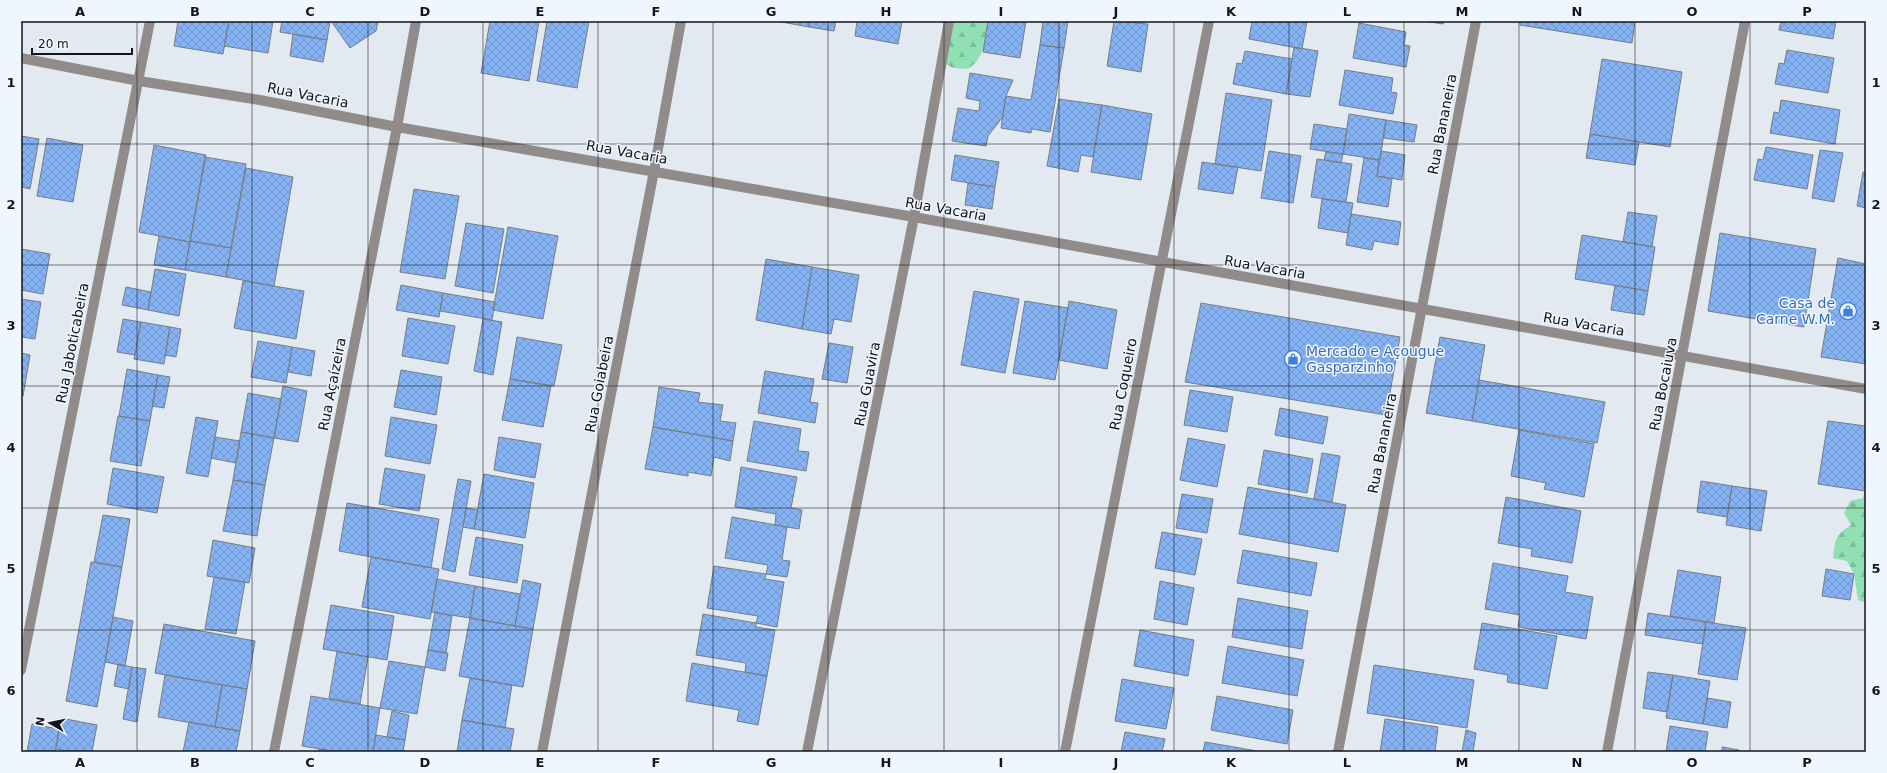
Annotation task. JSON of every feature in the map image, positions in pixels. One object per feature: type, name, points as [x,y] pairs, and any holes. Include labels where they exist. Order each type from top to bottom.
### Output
[{"type":"street","name":"Rua Jaboticabeira","points":[[21,670],[150,21]]},
{"type":"street","name":"Rua Açaízeira","points":[[274,752],[397,127],[416,21]]},
{"type":"street","name":"Rua Goiabeira","points":[[542,752],[654,171],[681,21]]},
{"type":"street","name":"Rua Guavira","points":[[807,752],[914,217],[949,21]]},
{"type":"street","name":"Rua Coqueiro","points":[[1065,752],[1209,21]]},
{"type":"street","name":"Rua Bananeira","points":[[1338,752],[1476,21]]},
{"type":"street","name":"Rua Bocaiuva","points":[[1607,752],[1746,21]]},
{"type":"street","name":"Rua Vacaria","points":[[21,58],[139,81],[260,100],[397,127],[914,217],[1161,263],[1866,389]]},
{"type":"green space","points":[[945,21],[988,21],[984,48],[974,65],[968,69],[953,68],[946,64]]},
{"type":"green space","points":[[1865,491],[1866,603],[1858,600],[1854,574],[1847,561],[1833,558],[1837,538],[1841,532],[1851,525],[1844,513],[1850,501],[1863,498]]},
{"type":"building","points":[[178,21],[229,21],[223,54],[174,46]]},
{"type":"building","points":[[229,21],[273,21],[268,53],[224,46]]},
{"type":"building","points":[[282,21],[330,21],[327,40],[280,32]]},
{"type":"building","points":[[331,21],[378,21],[376,31],[350,48]]},
{"type":"building","points":[[490,21],[539,21],[529,81],[481,73]]},
{"type":"building","points":[[547,21],[589,21],[577,88],[537,81]]},
{"type":"building","points":[[776,21],[810,21],[809,27]]},
{"type":"building","points":[[810,21],[836,21],[834,31],[809,27]]},
{"type":"building","points":[[857,21],[902,21],[898,44],[855,36]]},
{"type":"building","points":[[988,21],[1026,21],[1020,58],[983,52]]},
{"type":"building","points":[[1043,21],[1068,21],[1064,48],[1040,45]]},
{"type":"building","points":[[1114,21],[1148,24],[1141,72],[1107,66]]},
{"type":"building","points":[[1252,21],[1307,21],[1302,49],[1249,39]]},
{"type":"building","points":[[1424,21],[1444,21],[1443,24]]},
{"type":"building","points":[[1520,21],[1635,21],[1632,43],[1520,25]]},
{"type":"building","points":[[1781,21],[1836,21],[1833,39],[1779,30]]},
{"type":"building","points":[[1359,23],[1406,32],[1404,45],[1410,46],[1406,67],[1353,58]]},
{"type":"building","points":[[293,34],[327,40],[323,62],[290,56]]},
{"type":"building","points":[[1040,45],[1064,48],[1050,132],[1032,129],[1031,133],[1001,128],[1006,96],[1031,100]]},
{"type":"building","points":[[1294,47],[1318,51],[1310,97],[1286,94]]},
{"type":"building","points":[[1787,50],[1834,58],[1828,93],[1775,84],[1779,63],[1784,64]]},
{"type":"building","points":[[1245,51],[1292,59],[1286,94],[1233,84],[1237,63],[1242,64]]},
{"type":"building","points":[[1602,59],[1682,72],[1670,147],[1590,134]]},
{"type":"building","points":[[1345,70],[1393,78],[1391,92],[1397,93],[1393,114],[1339,105]]},
{"type":"building","points":[[970,73],[1013,80],[1006,96],[1002,118],[988,136],[986,146],[952,141],[958,108],[979,111],[980,101],[966,98]]},
{"type":"building","points":[[1226,93],[1272,100],[1261,171],[1215,164]]},
{"type":"building","points":[[1059,99],[1102,105],[1093,157],[1081,155],[1078,172],[1047,166]]},
{"type":"building","points":[[1781,100],[1840,110],[1835,144],[1770,133],[1774,112],[1779,113]]},
{"type":"building","points":[[1102,105],[1152,114],[1141,180],[1091,172]]},
{"type":"building","points":[[1349,114],[1386,120],[1380,160],[1343,154]]},
{"type":"building","points":[[1386,120],[1417,125],[1414,142],[1383,138]]},
{"type":"building","points":[[1314,124],[1347,129],[1343,154],[1310,149]]},
{"type":"building","points":[[1590,134],[1639,142],[1635,165],[1586,158]]},
{"type":"building","points":[[21,136],[39,139],[30,189],[21,187]]},
{"type":"building","points":[[47,138],[83,145],[73,202],[37,196]]},
{"type":"building","points":[[154,145],[206,155],[190,242],[139,232]]},
{"type":"building","points":[[1766,147],[1813,155],[1807,189],[1754,180],[1758,159],[1763,160]]},
{"type":"building","points":[[1820,150],[1843,153],[1834,202],[1812,198]]},
{"type":"building","points":[[1269,151],[1301,156],[1293,203],[1261,198]]},
{"type":"building","points":[[1381,151],[1405,155],[1402,180],[1377,176]]},
{"type":"building","points":[[1326,152],[1343,154],[1341,163],[1324,160]]},
{"type":"building","points":[[955,155],[999,162],[995,187],[951,180]]},
{"type":"building","points":[[205,157],[246,164],[231,248],[190,241]]},
{"type":"building","points":[[1364,158],[1379,160],[1377,176],[1392,179],[1388,207],[1357,202]]},
{"type":"building","points":[[1317,159],[1352,164],[1346,202],[1311,197]]},
{"type":"building","points":[[1202,162],[1238,167],[1233,194],[1198,189]]},
{"type":"building","points":[[246,168],[293,177],[274,286],[226,277]]},
{"type":"building","points":[[1863,172],[1866,172],[1866,208],[1857,206]]},
{"type":"building","points":[[968,183],[995,187],[992,209],[965,205]]},
{"type":"building","points":[[414,189],[459,196],[445,279],[400,272]]},
{"type":"building","points":[[1322,199],[1353,203],[1348,233],[1318,228]]},
{"type":"building","points":[[1628,212],[1657,216],[1652,247],[1623,242]]},
{"type":"building","points":[[1351,214],[1401,222],[1398,245],[1374,241],[1372,250],[1346,245]]},
{"type":"building","points":[[466,223],[504,229],[493,293],[455,286]]},
{"type":"building","points":[[508,227],[558,236],[543,319],[493,310]]},
{"type":"building","points":[[1720,233],[1816,249],[1804,327],[1708,311]]},
{"type":"building","points":[[1582,235],[1655,247],[1648,291],[1575,279]]},
{"type":"building","points":[[159,236],[190,242],[185,270],[154,265]]},
{"type":"building","points":[[190,241],[231,248],[226,277],[185,270]]},
{"type":"building","points":[[21,249],[50,254],[43,294],[21,290]]},
{"type":"building","name":"Casa de Carne W.M.","points":[[1838,258],[1866,264],[1866,364],[1821,357]]},
{"type":"building","points":[[766,259],[812,267],[802,329],[756,320]]},
{"type":"building","points":[[812,267],[859,275],[851,322],[834,319],[831,334],[802,329]]},
{"type":"building","points":[[155,269],[186,274],[179,316],[148,310]]},
{"type":"building","points":[[243,281],[304,291],[296,339],[234,328]]},
{"type":"building","points":[[401,285],[443,293],[439,317],[396,310]]},
{"type":"building","points":[[1615,285],[1648,291],[1644,315],[1611,310]]},
{"type":"building","points":[[126,287],[151,292],[148,310],[122,305]]},
{"type":"building","points":[[974,291],[1019,299],[1005,373],[961,365]]},
{"type":"building","points":[[443,293],[495,302],[492,320],[440,311]]},
{"type":"building","points":[[21,299],[41,302],[35,339],[21,337]]},
{"type":"building","points":[[1025,301],[1068,308],[1055,380],[1013,373]]},
{"type":"building","points":[[1069,301],[1117,310],[1107,369],[1059,360]]},
{"type":"building","name":"Mercado e Açougue Gasparzinho","points":[[1201,303],[1400,337],[1386,415],[1185,382]]},
{"type":"building","points":[[408,318],[455,326],[448,364],[402,356]]},
{"type":"building","points":[[123,319],[141,322],[135,355],[117,352]]},
{"type":"building","points":[[483,319],[502,322],[493,375],[474,371]]},
{"type":"building","points":[[141,322],[170,327],[164,364],[134,359]]},
{"type":"building","points":[[170,327],[181,329],[176,357],[165,355]]},
{"type":"building","points":[[517,337],[562,345],[554,386],[510,379]]},
{"type":"building","points":[[1440,337],[1485,345],[1472,421],[1426,413]]},
{"type":"building","points":[[258,341],[292,347],[286,383],[251,377]]},
{"type":"building","points":[[829,343],[853,347],[847,383],[822,379]]},
{"type":"building","points":[[292,347],[315,351],[311,376],[288,372]]},
{"type":"building","points":[[21,353],[30,355],[23,396],[21,396]]},
{"type":"building","points":[[127,369],[158,375],[150,421],[119,416]]},
{"type":"building","points":[[401,370],[442,377],[436,415],[394,407]]},
{"type":"building","points":[[765,371],[814,379],[810,402],[818,403],[815,423],[758,413]]},
{"type":"building","points":[[158,375],[170,377],[164,408],[152,406]]},
{"type":"building","points":[[510,379],[551,386],[543,427],[502,420]]},
{"type":"building","points":[[1479,380],[1605,402],[1597,443],[1472,421]]},
{"type":"building","points":[[283,386],[307,391],[298,442],[274,438]]},
{"type":"building","points":[[659,387],[700,393],[698,402],[723,405],[720,421],[736,423],[733,441],[653,427]]},
{"type":"building","points":[[1190,390],[1233,397],[1227,432],[1184,425]]},
{"type":"building","points":[[248,393],[281,399],[274,438],[241,432]]},
{"type":"building","points":[[1280,408],[1328,417],[1323,444],[1275,435]]},
{"type":"building","points":[[118,416],[150,421],[141,466],[110,461]]},
{"type":"building","points":[[196,417],[218,421],[208,477],[186,473]]},
{"type":"building","points":[[391,417],[437,425],[430,464],[385,456]]},
{"type":"building","points":[[754,421],[801,429],[798,451],[809,452],[806,471],[747,461]]},
{"type":"building","points":[[1828,421],[1866,426],[1865,491],[1818,484]]},
{"type":"building","points":[[653,427],[733,441],[730,461],[714,457],[711,476],[688,472],[688,476],[645,469]]},
{"type":"building","points":[[1519,430],[1594,444],[1584,497],[1544,489],[1546,483],[1511,476]]},
{"type":"building","points":[[241,432],[274,438],[265,485],[233,480]]},
{"type":"building","points":[[215,437],[240,441],[236,463],[211,458]]},
{"type":"building","points":[[499,437],[541,444],[535,478],[494,470]]},
{"type":"building","points":[[1188,438],[1225,445],[1217,487],[1180,480]]},
{"type":"building","points":[[1264,450],[1313,459],[1307,493],[1258,484]]},
{"type":"building","points":[[1322,453],[1340,456],[1332,502],[1314,499]]},
{"type":"building","points":[[741,467],[797,477],[791,508],[802,510],[799,529],[775,525],[776,514],[735,507]]},
{"type":"building","points":[[113,468],[164,477],[157,513],[107,504]]},
{"type":"building","points":[[385,468],[425,475],[419,511],[379,504]]},
{"type":"building","points":[[484,474],[534,483],[525,538],[474,529]]},
{"type":"building","points":[[458,479],[471,481],[455,572],[442,569]]},
{"type":"building","points":[[233,480],[265,485],[257,536],[223,531]]},
{"type":"building","points":[[1701,481],[1732,486],[1727,517],[1697,512]]},
{"type":"building","points":[[1732,486],[1767,491],[1761,531],[1726,525]]},
{"type":"building","points":[[1248,487],[1346,505],[1338,552],[1239,534]]},
{"type":"building","points":[[1182,494],[1213,499],[1207,533],[1176,528]]},
{"type":"building","points":[[1506,497],[1581,511],[1572,563],[1531,556],[1532,549],[1498,543]]},
{"type":"building","points":[[347,503],[439,519],[431,568],[339,551]]},
{"type":"building","points":[[466,508],[478,510],[474,529],[463,527]]},
{"type":"building","points":[[103,515],[130,519],[122,567],[94,562]]},
{"type":"building","points":[[732,517],[787,527],[782,560],[790,561],[787,577],[766,574],[768,565],[725,558]]},
{"type":"building","points":[[1162,532],[1202,539],[1195,575],[1155,568]]},
{"type":"building","points":[[476,537],[523,545],[517,583],[469,575]]},
{"type":"building","points":[[213,540],[255,548],[249,583],[207,576]]},
{"type":"building","points":[[1243,550],[1317,563],[1311,596],[1237,583]]},
{"type":"building","points":[[371,557],[439,569],[430,619],[362,607]]},
{"type":"building","points":[[91,562],[122,567],[97,707],[66,701]]},
{"type":"building","points":[[1493,563],[1568,576],[1565,592],[1593,597],[1586,639],[1518,627],[1520,615],[1485,609]]},
{"type":"building","points":[[714,566],[766,574],[765,579],[784,582],[777,627],[756,623],[758,616],[707,608]]},
{"type":"building","points":[[1826,569],[1854,574],[1850,600],[1822,596]]},
{"type":"building","points":[[1678,570],[1721,577],[1714,623],[1670,616]]},
{"type":"building","points":[[214,577],[245,582],[236,634],[205,629]]},
{"type":"building","points":[[437,579],[475,586],[470,618],[431,612]]},
{"type":"building","points":[[523,580],[541,584],[533,629],[515,626]]},
{"type":"building","points":[[1160,581],[1194,588],[1187,625],[1154,619]]},
{"type":"building","points":[[475,586],[520,594],[515,626],[470,618]]},
{"type":"building","points":[[1238,598],[1308,611],[1302,649],[1232,637]]},
{"type":"building","points":[[331,605],[394,616],[387,660],[323,649]]},
{"type":"building","points":[[435,612],[452,616],[446,653],[428,650]]},
{"type":"building","points":[[1648,613],[1706,622],[1703,644],[1645,635]]},
{"type":"building","points":[[703,614],[756,623],[756,627],[775,630],[767,676],[745,672],[746,663],[696,655]]},
{"type":"building","points":[[113,617],[133,621],[125,666],[105,662]]},
{"type":"building","points":[[470,618],[533,629],[523,687],[459,676]]},
{"type":"building","points":[[1706,622],[1746,628],[1737,680],[1698,674]]},
{"type":"building","points":[[1482,623],[1557,636],[1547,689],[1507,682],[1508,675],[1474,669]]},
{"type":"building","points":[[164,624],[255,641],[247,689],[155,673]]},
{"type":"building","points":[[1140,630],[1194,640],[1188,676],[1134,666]]},
{"type":"building","points":[[1228,646],[1304,660],[1297,696],[1222,683]]},
{"type":"building","points":[[428,650],[448,653],[445,671],[425,667]]},
{"type":"building","points":[[337,651],[368,657],[360,704],[329,698]]},
{"type":"building","points":[[389,661],[425,667],[417,714],[380,708]]},
{"type":"building","points":[[692,663],[767,676],[758,725],[737,721],[739,710],[686,701]]},
{"type":"building","points":[[118,664],[132,667],[129,689],[114,686]]},
{"type":"building","points":[[1374,665],[1474,680],[1467,728],[1367,713]]},
{"type":"building","points":[[132,667],[146,669],[137,722],[123,719]]},
{"type":"building","points":[[1648,672],[1673,675],[1667,712],[1643,708]]},
{"type":"building","points":[[165,675],[222,685],[215,727],[158,717]]},
{"type":"building","points":[[1673,675],[1710,681],[1703,724],[1666,718]]},
{"type":"building","points":[[470,678],[512,685],[505,728],[462,720]]},
{"type":"building","points":[[1122,679],[1174,688],[1166,729],[1115,721]]},
{"type":"building","points":[[222,685],[247,689],[240,731],[215,727]]},
{"type":"building","points":[[311,696],[380,708],[373,752],[338,752],[302,746]]},
{"type":"building","points":[[1217,696],[1293,710],[1287,744],[1211,730]]},
{"type":"building","points":[[1707,698],[1731,702],[1727,728],[1703,724]]},
{"type":"building","points":[[392,711],[409,715],[405,740],[387,737]]},
{"type":"building","points":[[61,718],[97,725],[92,752],[72,752],[56,749]]},
{"type":"building","points":[[1385,719],[1438,727],[1435,752],[1380,752]]},
{"type":"building","points":[[462,720],[514,729],[510,752],[457,752]]},
{"type":"building","points":[[189,722],[240,731],[236,752],[183,752]]},
{"type":"building","points":[[32,724],[59,729],[55,752],[27,752]]},
{"type":"building","points":[[1670,726],[1708,732],[1705,752],[1666,752]]},
{"type":"building","points":[[1466,730],[1476,733],[1473,752],[1462,752]]},
{"type":"building","points":[[1125,732],[1165,739],[1162,752],[1121,752]]},
{"type":"building","points":[[376,735],[405,740],[403,752],[373,752]]},
{"type":"building","points":[[1205,742],[1263,752],[1203,752]]},
{"type":"building","points":[[1722,747],[1739,750],[1739,752],[1722,752]]},
{"type":"building","points":[[319,749],[338,752],[319,752]]},
{"type":"place","name":"Casa de Carne W.M.","points":[[1848,311]]},
{"type":"place","name":"Mercado e Açougue Gasparzinho","points":[[1293,359]]}]
